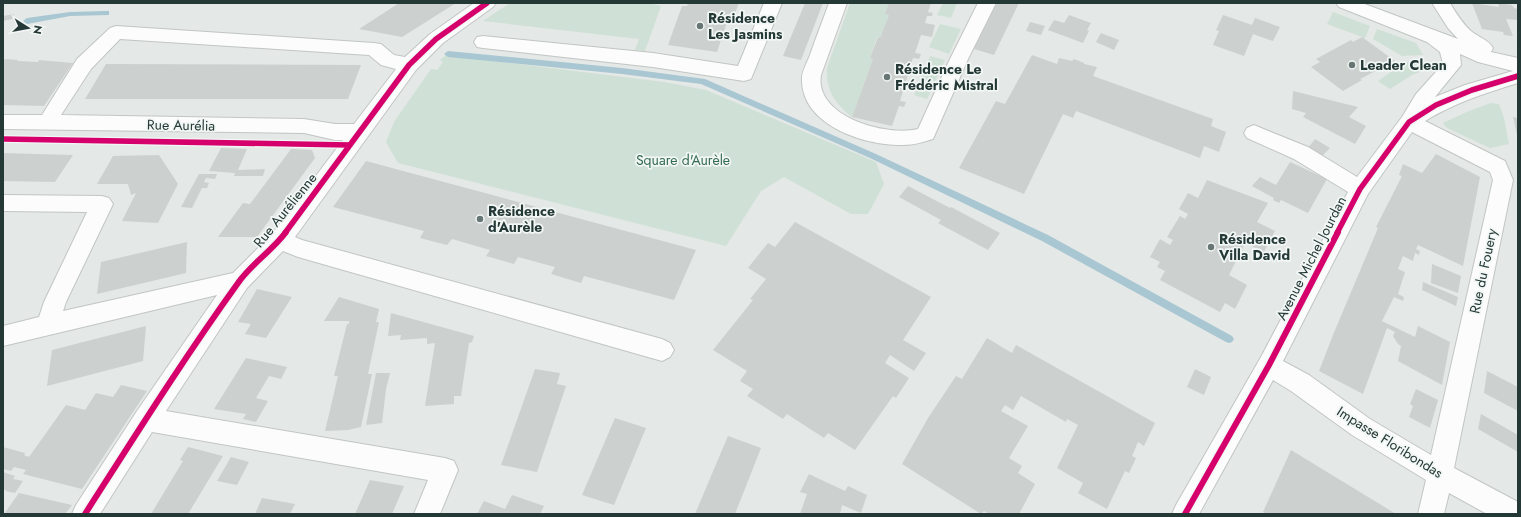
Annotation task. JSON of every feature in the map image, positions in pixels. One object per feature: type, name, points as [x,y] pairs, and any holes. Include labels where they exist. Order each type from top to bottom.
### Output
[{"type":"street","name":"Rue Aurélienne","points":[[85,514],[146,419],[239,281],[280,240],[409,65],[422,50],[438,36],[487,3]]},
{"type":"street","points":[[483,42],[653,60],[744,74],[774,3]]},
{"type":"street","points":[[838,3],[811,78],[814,97],[828,114],[855,128],[880,136],[905,139],[918,138],[926,134],[959,59],[987,3]]},
{"type":"street","points":[[1345,3],[1388,18],[1484,57],[1518,65]]},
{"type":"street","points":[[1388,18],[1432,9],[1454,24],[1468,40],[1485,48],[1507,54],[1518,55]]},
{"type":"street","points":[[47,123],[84,64],[116,32],[374,49],[388,60],[409,65]]},
{"type":"street","points":[[1409,122],[1424,99],[1452,65],[1452,56],[1447,46],[1432,36]]},
{"type":"street","name":"Avenue Michel Jourdan","points":[[1185,514],[1269,365],[1360,189],[1409,122],[1436,105],[1472,90],[1518,76]]},
{"type":"street","name":"Avenue Michel Jourdan","points":[[1472,90],[1518,92]]},
{"type":"street","name":"Rue Aurélia","points":[[3,122],[304,126],[335,132],[359,132]]},
{"type":"street","name":"Rue du Fouery","points":[[1409,122],[1498,167],[1503,180],[1431,514]]},
{"type":"street","points":[[1254,133],[1301,153],[1360,189]]},
{"type":"street","points":[[3,203],[102,204],[55,302],[48,324]]},
{"type":"street","points":[[280,240],[298,248],[662,350]]},
{"type":"street","points":[[3,336],[48,324],[239,281]]},
{"type":"street","name":"Impasse Floribondas","points":[[1269,365],[1300,383],[1361,427],[1440,474],[1514,514]]},
{"type":"street","points":[[146,419],[444,470],[427,514]]},
{"type":"green space","points":[[510,3],[649,3],[661,6],[645,51],[635,50],[639,39],[483,21]]},
{"type":"green space","points":[[850,3],[889,3],[889,15],[880,38],[877,37],[870,58],[873,59],[852,117],[836,101],[830,90],[827,76],[827,68]]},
{"type":"green space","points":[[943,3],[957,3],[951,18],[937,15]]},
{"type":"green space","points":[[1333,12],[1370,26],[1365,38],[1327,24]]},
{"type":"green space","points":[[940,24],[961,29],[949,54],[929,47]]},
{"type":"green space","points":[[1377,29],[1416,43],[1423,55],[1402,56],[1373,39]]},
{"type":"green space","name":"Square d'Aurèle","points":[[446,55],[664,82],[706,90],[876,162],[884,184],[868,214],[851,214],[784,177],[761,191],[726,246],[398,163],[386,142],[394,122],[431,69],[437,70],[443,62],[440,60]]},
{"type":"green space","points":[[930,56],[945,60],[927,99],[914,95]]},
{"type":"green space","points":[[1416,60],[1427,62],[1430,68],[1412,75],[1390,89],[1378,81],[1404,63]]},
{"type":"green space","points":[[1491,103],[1499,104],[1504,118],[1509,144],[1490,148],[1449,129],[1443,123],[1469,111]]},
{"type":"building","points":[[399,3],[456,3],[402,37],[359,29]]},
{"type":"building","name":"Résidence Les Jasmins","points":[[688,3],[739,3],[735,13],[730,13],[717,52],[668,45],[682,6],[687,6]]},
{"type":"building","points":[[805,3],[823,3],[801,60],[783,56]]},
{"type":"building","name":"Résidence Le Frédéric Mistral","points":[[889,3],[931,3],[928,12],[933,13],[932,16],[927,16],[925,23],[935,25],[932,37],[921,35],[915,53],[921,54],[919,59],[913,58],[900,101],[906,102],[904,107],[899,106],[892,126],[852,117],[873,59],[870,58],[889,15],[885,14]]},
{"type":"building","points":[[997,3],[1019,3],[994,55],[974,49]]},
{"type":"building","points":[[1472,3],[1499,7],[1498,3],[1512,5],[1514,8],[1518,9],[1518,20],[1506,19],[1513,36],[1504,35],[1503,32],[1482,29]]},
{"type":"building","points":[[14,14],[12,19],[3,21],[3,16]]},
{"type":"building","points":[[1069,15],[1091,23],[1083,43],[1048,30],[1054,20],[1064,23]]},
{"type":"building","points":[[1223,15],[1252,25],[1255,18],[1280,27],[1273,41],[1253,34],[1244,56],[1213,45],[1219,31],[1216,30]]},
{"type":"building","points":[[1030,22],[1045,26],[1041,35],[1026,31]]},
{"type":"building","points":[[1101,33],[1119,40],[1114,50],[1096,42]]},
{"type":"building","name":"Leader Clean","points":[[1362,37],[1395,61],[1360,79],[1362,80],[1343,91],[1311,67],[1320,62],[1316,59],[1351,40],[1353,42]]},
{"type":"building","points":[[1032,55],[1057,64],[1059,58],[1072,61],[1074,59],[1084,64],[1097,67],[1093,76],[1213,119],[1211,126],[1226,132],[1219,152],[1204,146],[1200,158],[1076,111],[1073,118],[1063,114],[1024,194],[959,168],[996,101],[1005,104]]},
{"type":"building","points":[[3,60],[18,60],[17,61],[38,62],[39,60],[73,63],[44,106],[3,105]]},
{"type":"building","points":[[106,64],[361,65],[348,99],[85,99]]},
{"type":"building","points":[[1293,91],[1358,107],[1349,117],[1366,126],[1355,144],[1303,117],[1306,113],[1292,109]]},
{"type":"building","points":[[1513,117],[1518,118],[1518,135],[1517,135]]},
{"type":"building","points":[[1315,139],[1330,148],[1322,156],[1308,148]]},
{"type":"building","points":[[221,148],[247,149],[238,170],[265,169],[263,176],[234,176],[235,173],[209,171]]},
{"type":"building","points":[[291,149],[312,150],[315,158],[257,237],[218,237],[243,203],[250,204]]},
{"type":"building","points":[[3,153],[73,155],[55,182],[3,181]]},
{"type":"building","points":[[1436,154],[1480,177],[1463,266],[1418,245],[1416,249],[1420,251],[1419,255],[1415,253],[1413,261],[1403,256],[1398,269],[1405,272],[1398,294],[1404,297],[1403,301],[1394,297],[1382,321],[1415,337],[1418,326],[1450,342],[1442,385],[1398,361],[1401,346],[1393,336],[1395,332],[1387,328],[1363,394],[1319,371],[1378,228],[1376,227],[1402,176],[1399,175],[1403,164],[1422,173]]},
{"type":"building","points":[[159,155],[178,184],[158,223],[122,221],[136,193],[131,195],[128,184],[97,184],[113,156]]},
{"type":"building","name":"Résidence d'Aurèle","points":[[366,161],[696,250],[674,300],[584,276],[581,283],[551,274],[555,267],[518,257],[514,264],[486,256],[490,250],[452,239],[447,245],[420,238],[424,231],[333,207]]},
{"type":"building","points":[[1290,162],[1327,179],[1308,213],[1281,200],[1279,203],[1273,200],[1274,198],[1252,186],[1260,177],[1276,185]]},
{"type":"building","points":[[199,174],[217,174],[215,179],[206,178],[204,182],[209,183],[207,188],[202,188],[192,208],[181,207]]},
{"type":"building","name":"Résidence Villa David","points":[[1207,180],[1268,203],[1257,222],[1275,231],[1264,252],[1245,243],[1229,275],[1247,285],[1235,309],[1225,303],[1220,312],[1160,280],[1165,271],[1157,267],[1160,262],[1150,257],[1160,239],[1170,245],[1173,240],[1167,237],[1180,216],[1185,219],[1188,214],[1179,209],[1188,193],[1198,198]]},
{"type":"building","points":[[908,186],[1000,233],[988,250],[938,223],[941,220],[899,197]]},
{"type":"building","points":[[795,222],[931,297],[903,340],[926,353],[914,371],[890,355],[885,363],[909,378],[896,398],[893,396],[855,450],[828,433],[824,438],[787,414],[783,419],[747,396],[753,389],[740,381],[747,371],[713,350],[753,300],[750,299],[766,279],[748,268],[768,243],[775,247]]},
{"type":"building","points":[[187,242],[186,273],[97,294],[101,262]]},
{"type":"building","points":[[1432,264],[1461,276],[1458,293],[1431,283]]},
{"type":"building","points":[[1423,282],[1458,297],[1456,306],[1422,290]]},
{"type":"building","points":[[257,289],[292,297],[266,338],[245,334],[251,324],[238,322]]},
{"type":"building","points":[[339,297],[379,309],[376,322],[379,322],[368,374],[372,374],[361,427],[348,430],[325,431],[338,376],[334,376],[347,324],[349,324],[349,321],[324,321]]},
{"type":"building","points":[[391,313],[474,336],[472,342],[469,343],[461,396],[454,396],[454,404],[425,406],[435,343],[427,344],[427,338],[400,340],[401,335],[388,336]]},
{"type":"building","points":[[146,326],[143,361],[47,386],[52,350]]},
{"type":"building","points":[[987,338],[1012,353],[1016,345],[1155,423],[1144,446],[1138,442],[1132,456],[1136,458],[1129,473],[1125,471],[1107,509],[1078,493],[1083,483],[1057,468],[1078,425],[1067,419],[1066,422],[1021,396],[1013,410],[1005,405],[1001,411],[1028,426],[1009,458],[1022,466],[1018,473],[1035,484],[1019,514],[989,514],[984,511],[981,514],[902,464],[928,418],[956,376],[962,379]]},
{"type":"building","points":[[246,358],[287,367],[281,379],[269,376],[256,398],[268,401],[256,422],[243,419],[246,414],[214,409]]},
{"type":"building","points":[[535,369],[560,373],[557,384],[566,386],[537,472],[501,465]]},
{"type":"building","points":[[1195,369],[1211,377],[1204,395],[1187,387]]},
{"type":"building","points":[[1487,371],[1518,387],[1518,411],[1484,393]]},
{"type":"building","points":[[376,373],[390,373],[386,389],[382,423],[366,425]]},
{"type":"building","points":[[121,385],[147,391],[82,489],[23,474],[26,470],[14,467],[11,471],[3,469],[3,447],[25,453],[24,455],[29,457],[66,405],[85,410],[96,393],[113,397]]},
{"type":"building","points":[[1416,389],[1438,400],[1430,428],[1409,417],[1413,406],[1410,404]]},
{"type":"building","points":[[1481,414],[1518,435],[1518,452],[1478,429]]},
{"type":"building","points":[[615,418],[646,428],[614,505],[582,495]]},
{"type":"building","points":[[728,436],[761,448],[735,514],[695,514]]},
{"type":"building","points":[[188,447],[223,456],[188,514],[151,514],[183,461],[180,460]]},
{"type":"building","points":[[1291,450],[1396,514],[1266,514],[1263,512]]},
{"type":"building","points":[[231,457],[249,462],[237,485],[217,481]]},
{"type":"building","points":[[3,472],[15,476],[13,479],[23,481],[15,493],[5,491],[6,490],[3,489]]},
{"type":"building","points":[[809,474],[845,491],[848,486],[867,495],[861,513],[842,505],[840,514],[800,514],[807,494],[800,492]]},
{"type":"building","points":[[370,480],[404,486],[392,514],[355,514]]},
{"type":"building","points":[[19,493],[72,505],[65,514],[4,514]]},
{"type":"building","points":[[512,495],[544,506],[540,514],[477,514],[484,501],[505,509]]},
{"type":"building","points":[[262,498],[295,504],[290,514],[255,514]]},
{"type":"waterway","points":[[27,21],[70,14],[106,13]]},
{"type":"waterway","points":[[448,54],[622,71],[702,81],[873,156],[1045,238],[1229,339]]},
{"type":"cycle path","points":[[85,514],[146,419],[239,281],[280,240],[409,65],[436,39],[487,3]]},
{"type":"cycle path","points":[[1185,514],[1269,365],[1360,189],[1409,122],[1436,105],[1472,90],[1518,76]]},
{"type":"cycle path","points":[[3,139],[350,145]]},
{"type":"place","name":"Résidence Les Jasmins","points":[[700,26]]},
{"type":"place","name":"Leader Clean","points":[[1352,65]]},
{"type":"place","name":"Résidence Le Frédéric Mistral","points":[[887,77]]},
{"type":"place","name":"Résidence d'Aurèle","points":[[480,219]]},
{"type":"place","name":"Résidence Villa David","points":[[1211,247]]}]
